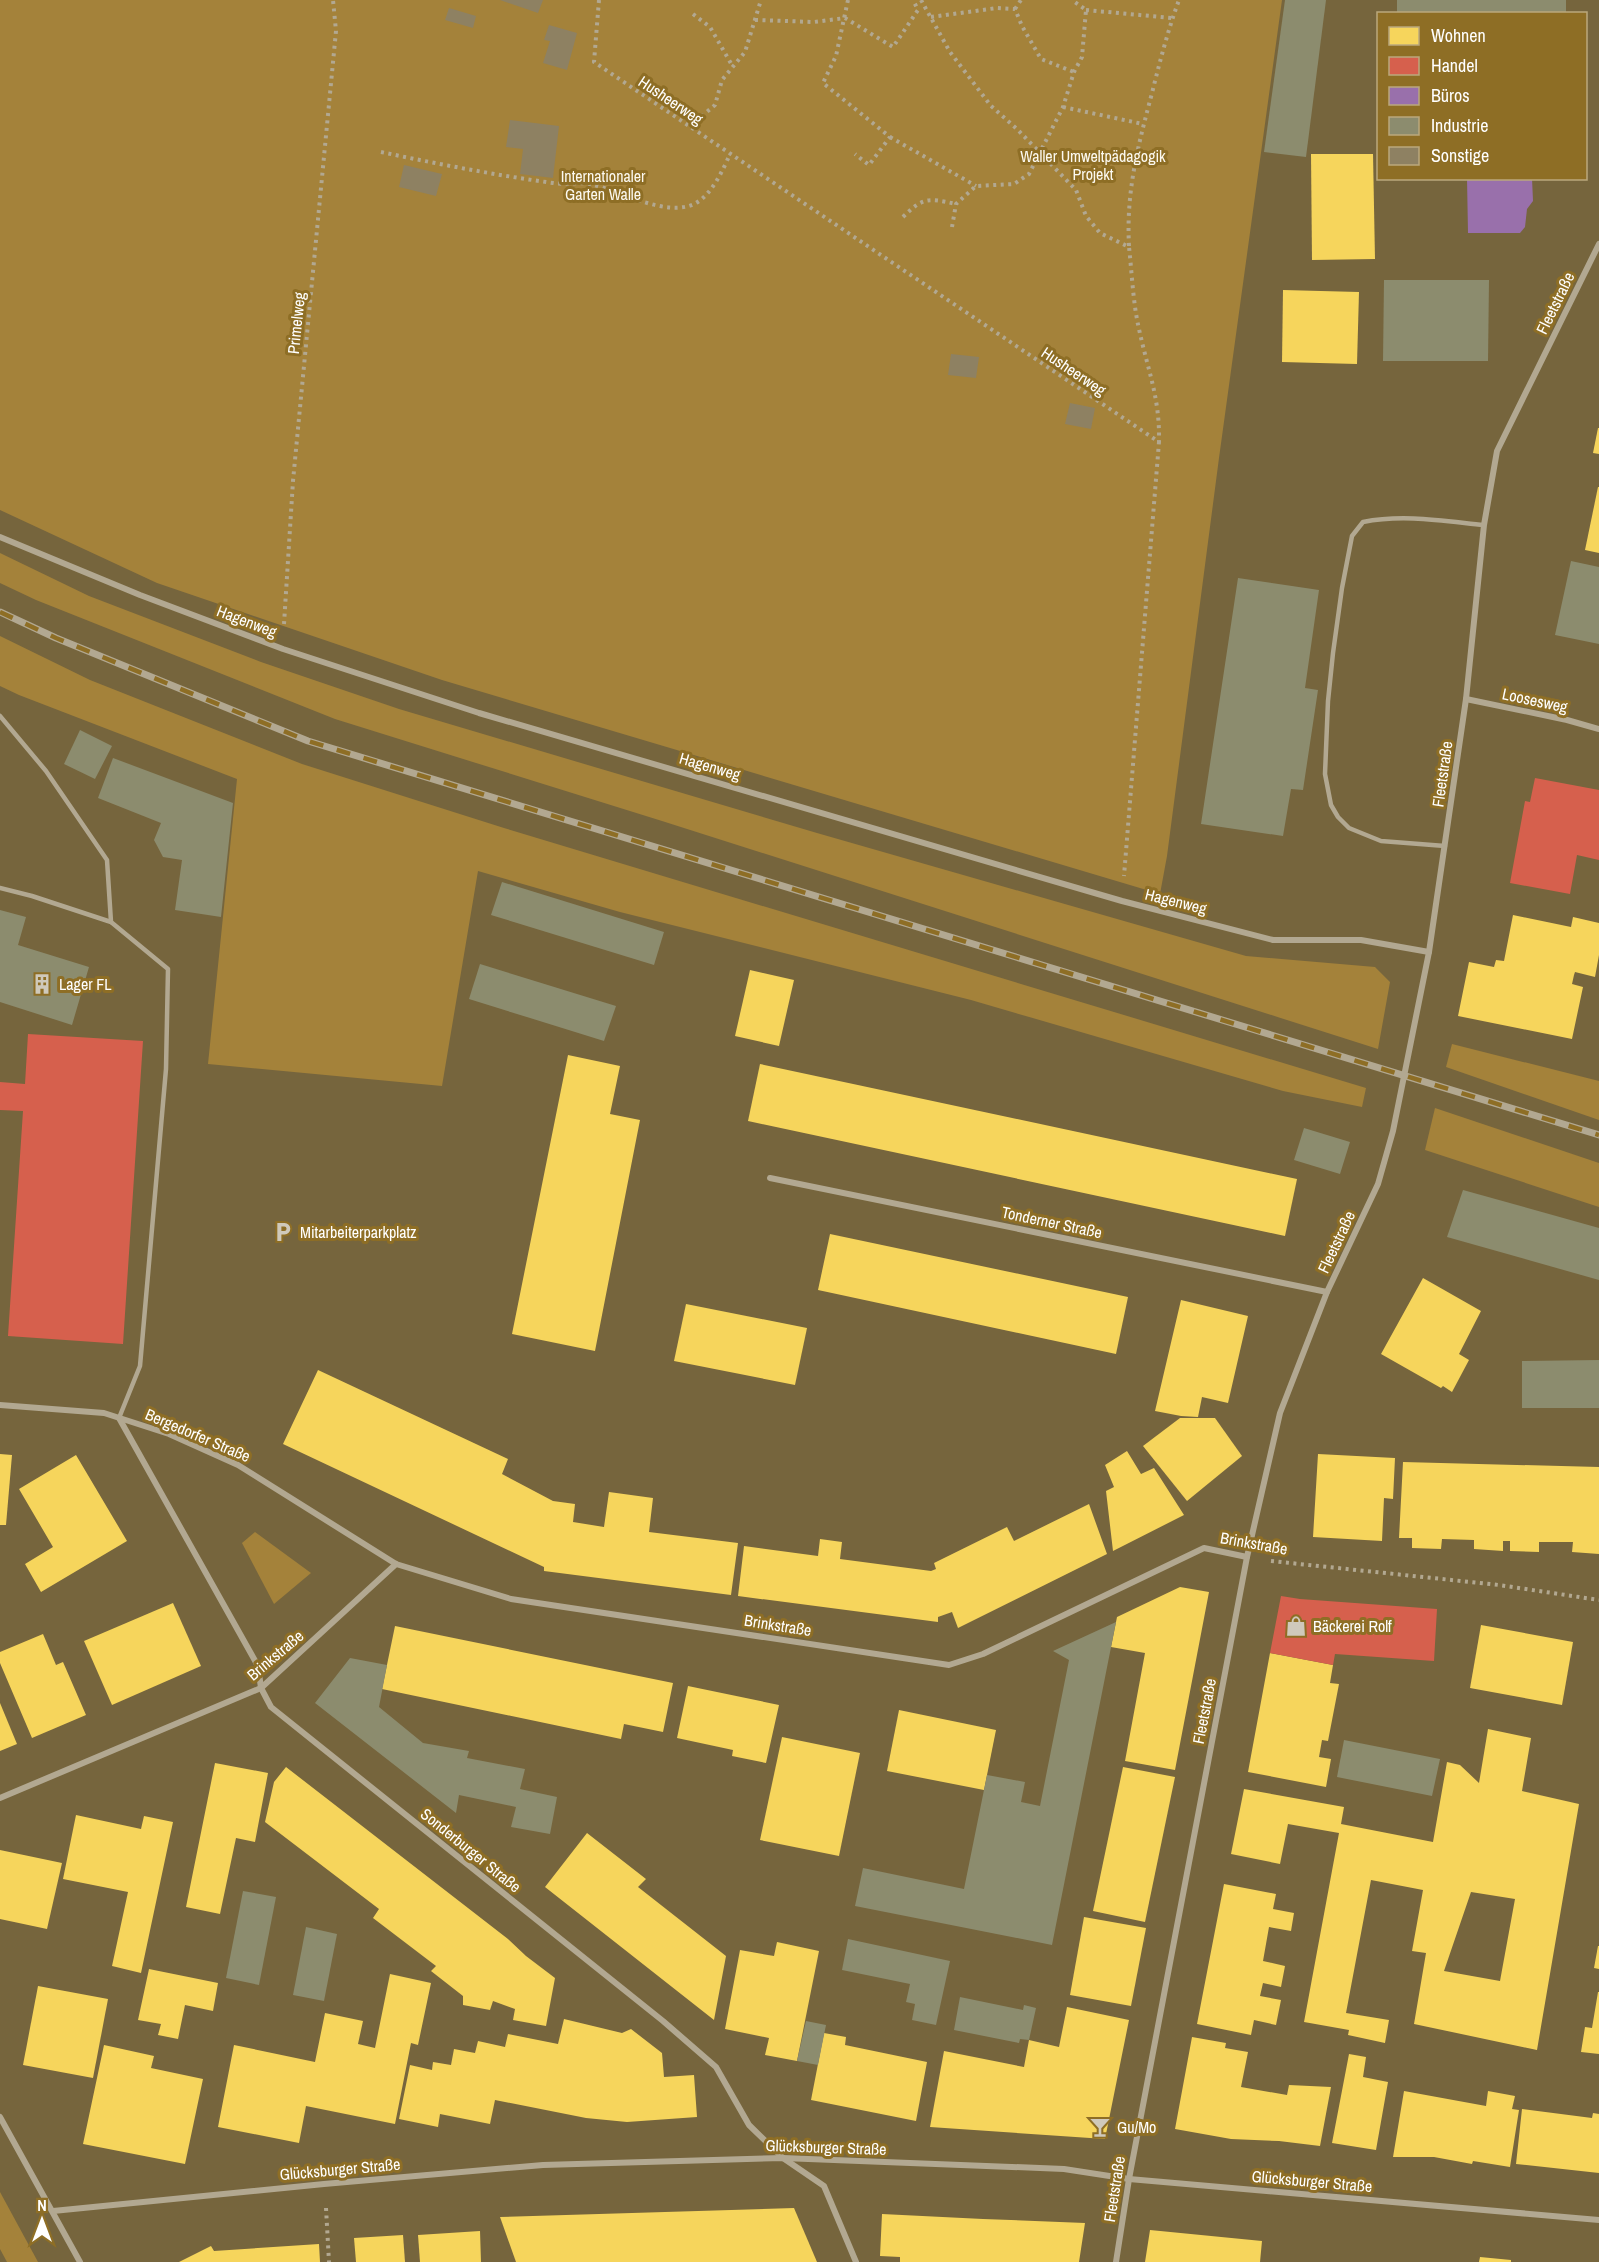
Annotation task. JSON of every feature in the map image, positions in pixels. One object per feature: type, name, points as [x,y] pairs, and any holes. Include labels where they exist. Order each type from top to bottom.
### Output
[{"type":"street","name":"Fleetstraße","points":[[1116,2262],[1129,2179],[1247,1557],[1280,1413],[1327,1292],[1378,1184],[1393,1131],[1430,952],[1466,699],[1484,525],[1497,451],[1599,244]]},
{"type":"street","name":"Hagenweg","points":[[0,537],[140,595],[283,649],[479,713],[1122,901],[1273,940],[1361,940],[1430,952]]},
{"type":"street","name":"Loosesweg","points":[[1466,699],[1599,729]]},
{"type":"street","name":"Tonderner Straße","points":[[770,1178],[1327,1292]]},
{"type":"street","name":"Bergedorfer Straße","points":[[0,1405],[104,1413],[169,1434],[238,1465],[396,1564]]},
{"type":"street","name":"Sonderburger Straße","points":[[119,1418],[258,1666],[261,1688],[271,1707],[663,2021],[716,2067],[748,2125],[783,2158],[824,2186],[856,2262]]},
{"type":"street","name":"Brinkstraße","points":[[0,1798],[261,1688],[396,1564],[511,1599],[949,1665],[983,1654],[1204,1548],[1247,1557]]},
{"type":"street","points":[[0,2117],[80,2262]]},
{"type":"street","name":"Glücksburger Straße","points":[[53,2211],[543,2165],[783,2158],[1064,2169],[1129,2179],[1599,2220]]},
{"type":"lane","points":[[1445,846],[1381,840],[1349,828],[1338,817],[1331,805],[1325,774],[1328,701],[1333,653],[1352,536],[1363,522],[1381,518],[1412,518],[1484,525]]},
{"type":"lane","points":[[0,716],[46,771],[107,860],[111,922]]},
{"type":"lane","points":[[0,888],[111,922],[168,969],[166,1069],[140,1366],[119,1418]]},
{"type":"path","name":"Primelweg","points":[[283,649],[293,481],[336,31],[333,0]]},
{"type":"path","name":"Husheerweg","points":[[599,0],[594,62],[1159,442]]},
{"type":"path","points":[[690,127],[715,105],[722,80],[745,52],[761,0]]},
{"type":"path","points":[[848,0],[836,56],[823,83],[890,137],[976,186],[1014,184],[1029,174],[1063,107],[1074,72],[1082,57],[1086,10]]},
{"type":"path","points":[[754,20],[814,22],[845,18],[893,47],[918,10],[913,0]]},
{"type":"path","points":[[921,0],[951,52],[991,106],[1076,190],[1086,216],[1100,233],[1129,247]]},
{"type":"path","points":[[1015,9],[1021,0]]},
{"type":"path","points":[[1072,0],[1086,10],[1172,18]]},
{"type":"path","points":[[1122,901],[1159,442],[1155,388],[1138,327],[1129,247],[1128,214],[1135,154],[1179,0]]},
{"type":"path","points":[[931,17],[997,8],[1015,9]]},
{"type":"path","points":[[1015,9],[1041,59],[1074,72]]},
{"type":"path","points":[[693,14],[710,27],[733,68]]},
{"type":"path","points":[[1063,107],[1143,124]]},
{"type":"path","points":[[855,154],[869,165],[890,137]]},
{"type":"path","points":[[381,152],[458,169],[556,184],[589,184],[655,205],[680,207],[696,203],[708,191],[724,168],[730,154]]},
{"type":"path","points":[[952,227],[956,204],[976,186]]},
{"type":"path","points":[[903,217],[918,202],[938,200],[956,204]]},
{"type":"path","name":"Brinkstraße","points":[[1247,1557],[1284,1563],[1499,1585],[1599,1600]]},
{"type":"path","points":[[324,2184],[329,2262]]},
{"type":"green space","points":[[0,0],[1282,0],[1160,894],[442,680],[157,583],[0,510]]},
{"type":"green space","points":[[0,553],[89,596],[261,662],[399,709],[817,833],[1246,956],[1375,967],[1390,982],[1378,1049],[335,719],[36,600],[0,583]]},
{"type":"green space","points":[[0,636],[90,680],[302,764],[504,828],[1366,1088],[1362,1107],[1283,1091],[971,1000],[620,912],[478,871],[442,1086],[208,1064],[237,779],[0,686]]},
{"type":"green space","points":[[1452,1044],[1599,1081],[1599,1120],[1446,1067]]},
{"type":"green space","points":[[1435,1108],[1599,1163],[1599,1207],[1425,1150]]},
{"type":"green space","points":[[255,1532],[311,1573],[274,1604],[242,1543]]},
{"type":"green space","points":[[0,2192],[38,2262],[7,2262],[0,2249]]},
{"type":"building: Wohnen","points":[[1311,154],[1373,154],[1375,259],[1312,260]]},
{"type":"building: Wohnen","points":[[1283,290],[1359,292],[1357,364],[1282,362]]},
{"type":"building: Wohnen","points":[[1599,428],[1599,454],[1593,453]]},
{"type":"building: Wohnen","points":[[1599,487],[1599,553],[1585,550]]},
{"type":"building: Wohnen","points":[[1513,915],[1571,927],[1573,917],[1599,923],[1599,955],[1595,977],[1575,972],[1574,975],[1572,984],[1583,987],[1572,1039],[1458,1016],[1469,962],[1494,967],[1496,960],[1504,961]]},
{"type":"building: Wohnen","points":[[750,970],[794,980],[779,1046],[735,1036]]},
{"type":"building: Wohnen","points":[[568,1055],[620,1066],[610,1114],[640,1120],[595,1351],[512,1334]]},
{"type":"building: Wohnen","points":[[760,1064],[1297,1179],[1285,1236],[748,1121]]},
{"type":"building: Wohnen","points":[[830,1234],[1128,1297],[1116,1354],[818,1290]]},
{"type":"building: Wohnen","points":[[1423,1278],[1481,1311],[1459,1354],[1469,1360],[1452,1392],[1381,1354]]},
{"type":"building: Wohnen","points":[[1181,1300],[1248,1316],[1228,1403],[1202,1397],[1198,1417],[1155,1411]]},
{"type":"building: Wohnen","points":[[686,1304],[807,1328],[795,1385],[674,1361]]},
{"type":"building: Wohnen","points":[[318,1370],[508,1459],[502,1474],[553,1501],[575,1504],[573,1522],[604,1527],[609,1492],[653,1498],[649,1532],[738,1543],[731,1595],[544,1571],[544,1567],[283,1444]]},
{"type":"building: Wohnen","points":[[1180,1418],[1215,1418],[1242,1456],[1187,1501],[1143,1446]]},
{"type":"building: Wohnen","points":[[1127,1451],[1141,1474],[1154,1468],[1184,1515],[1113,1551],[1106,1491],[1114,1487],[1105,1465]]},
{"type":"building: Wohnen","points":[[0,1454],[12,1455],[6,1525],[0,1525]]},
{"type":"building: Wohnen","points":[[1318,1454],[1395,1458],[1393,1499],[1384,1498],[1382,1541],[1313,1537]]},
{"type":"building: Wohnen","points":[[76,1455],[127,1541],[41,1592],[25,1564],[53,1547],[19,1489]]},
{"type":"building: Wohnen","points":[[1403,1462],[1599,1467],[1599,1554],[1572,1552],[1573,1542],[1539,1542],[1539,1552],[1510,1551],[1510,1541],[1503,1541],[1503,1551],[1474,1549],[1474,1540],[1442,1539],[1441,1549],[1412,1548],[1412,1538],[1399,1538]]},
{"type":"building: Wohnen","points":[[1089,1504],[1107,1554],[958,1628],[952,1612],[938,1617],[938,1622],[738,1596],[744,1546],[818,1556],[820,1539],[842,1542],[840,1559],[931,1571],[936,1569],[934,1563],[1007,1527],[1014,1541]]},
{"type":"building: Wohnen","points":[[1180,1587],[1209,1592],[1175,1770],[1125,1761],[1145,1653],[1111,1647],[1117,1617]]},
{"type":"building: Wohnen","points":[[173,1603],[201,1666],[112,1705],[84,1641]]},
{"type":"building: Wohnen","points":[[1481,1625],[1573,1642],[1562,1705],[1470,1688]]},
{"type":"building: Wohnen","points":[[395,1626],[673,1683],[663,1732],[624,1724],[621,1739],[382,1689]]},
{"type":"building: Wohnen","points":[[43,1634],[56,1665],[63,1662],[86,1715],[32,1738],[0,1663],[0,1652]]},
{"type":"building: Wohnen","points":[[1270,1653],[1333,1665],[1330,1683],[1339,1684],[1328,1741],[1322,1740],[1319,1757],[1331,1759],[1326,1787],[1248,1772]]},
{"type":"building: Wohnen","points":[[688,1686],[779,1705],[766,1763],[732,1756],[733,1750],[677,1738]]},
{"type":"building: Wohnen","points":[[0,1703],[17,1744],[0,1751]]},
{"type":"building: Wohnen","points":[[899,1710],[996,1730],[984,1790],[887,1771]]},
{"type":"building: Wohnen","points":[[1488,1729],[1531,1738],[1522,1791],[1579,1804],[1537,2050],[1414,2024],[1426,1953],[1412,1951],[1423,1890],[1371,1880],[1346,2013],[1389,2020],[1385,2043],[1348,2035],[1349,2030],[1304,2022],[1339,1833],[1288,1824],[1280,1864],[1231,1854],[1244,1789],[1344,1807],[1341,1824],[1433,1842],[1447,1762],[1460,1765],[1479,1783]],"holes":[[[1471,1892],[1515,1899],[1500,1981],[1444,1971]]]},
{"type":"building: Wohnen","points":[[782,1737],[860,1753],[839,1856],[760,1840]]},
{"type":"building: Wohnen","points":[[215,1763],[268,1773],[255,1842],[236,1838],[220,1914],[186,1907]]},
{"type":"building: Wohnen","points":[[286,1767],[555,1978],[546,2026],[513,2020],[515,2009],[493,2001],[490,2010],[463,2005],[463,1996],[431,1971],[436,1966],[373,1918],[379,1909],[265,1822],[274,1782]]},
{"type":"building: Wohnen","points":[[1123,1767],[1175,1777],[1145,1922],[1093,1911]]},
{"type":"building: Wohnen","points":[[76,1815],[141,1829],[144,1816],[173,1822],[141,1973],[112,1966],[128,1892],[63,1879]]},
{"type":"building: Wohnen","points":[[587,1833],[646,1879],[638,1887],[726,1956],[714,2020],[545,1887]]},
{"type":"building: Wohnen","points":[[0,1850],[62,1863],[47,1929],[0,1919]]},
{"type":"building: Wohnen","points":[[1224,1884],[1276,1894],[1273,1909],[1294,1913],[1291,1931],[1269,1927],[1263,1961],[1285,1966],[1281,1987],[1263,1983],[1260,1996],[1281,2000],[1276,2025],[1254,2020],[1251,2035],[1197,2024]]},
{"type":"building: Wohnen","points":[[1084,1917],[1146,1928],[1131,2006],[1070,1995]]},
{"type":"building: Wohnen","points":[[777,1942],[819,1951],[797,2061],[765,2055],[769,2038],[725,2029],[740,1950],[774,1956]]},
{"type":"building: Wohnen","points":[[1599,1946],[1599,1969],[1594,1968]]},
{"type":"building: Wohnen","points":[[149,1969],[218,1983],[213,2011],[185,2005],[178,2039],[158,2035],[161,2024],[138,2020]]},
{"type":"building: Wohnen","points":[[390,1974],[431,1983],[418,2045],[411,2043],[395,2124],[306,2106],[299,2143],[218,2127],[234,2045],[315,2062],[325,2013],[363,2021],[358,2044],[375,2048]]},
{"type":"building: Wohnen","points":[[38,1986],[108,1999],[93,2078],[23,2065]]},
{"type":"building: Wohnen","points":[[1598,1992],[1599,2054],[1581,2052],[1585,2027],[1592,2028]]},
{"type":"building: Wohnen","points":[[1067,2007],[1129,2020],[1105,2139],[930,2127],[944,2051],[1024,2067],[1029,2040],[1059,2047]]},
{"type":"building: Wohnen","points":[[564,2019],[622,2033],[631,2029],[662,2053],[664,2077],[694,2075],[697,2117],[627,2122],[586,2118],[495,2100],[490,2124],[440,2114],[438,2127],[399,2119],[410,2065],[432,2070],[433,2062],[451,2065],[454,2049],[475,2053],[478,2041],[505,2047],[508,2034],[558,2044]]},
{"type":"building: Wohnen","points":[[824,2033],[846,2037],[845,2045],[927,2062],[916,2121],[811,2100]]},
{"type":"building: Wohnen","points":[[1192,2037],[1226,2043],[1225,2048],[1248,2052],[1241,2087],[1287,2095],[1289,2085],[1331,2087],[1320,2146],[1231,2139],[1175,2129]]},
{"type":"building: Wohnen","points":[[104,2045],[154,2056],[151,2068],[203,2079],[185,2164],[83,2144]]},
{"type":"building: Wohnen","points":[[1349,2054],[1366,2057],[1363,2077],[1388,2082],[1376,2150],[1332,2143]]},
{"type":"building: Wohnen","points":[[1404,2091],[1486,2106],[1488,2091],[1515,2096],[1512,2109],[1519,2110],[1510,2167],[1473,2161],[1472,2164],[1434,2157],[1393,2157]]},
{"type":"building: Wohnen","points":[[1522,2109],[1592,2118],[1593,2113],[1599,2114],[1599,2173],[1516,2164]]},
{"type":"building: Wohnen","points":[[794,2208],[817,2262],[516,2262],[500,2217]]},
{"type":"building: Wohnen","points":[[882,2214],[1085,2223],[1079,2262],[900,2262],[900,2257],[880,2256]]},
{"type":"building: Wohnen","points":[[1150,2230],[1262,2241],[1260,2262],[1145,2262]]},
{"type":"building: Wohnen","points":[[480,2231],[481,2262],[420,2262],[418,2235]]},
{"type":"building: Wohnen","points":[[403,2235],[405,2262],[356,2262],[354,2238]]},
{"type":"building: Wohnen","points":[[319,2244],[320,2262],[179,2262],[211,2246],[214,2251]]},
{"type":"building: Wohnen","points":[[1480,2257],[1511,2260],[1511,2262],[1479,2262]]},
{"type":"building: Handel","points":[[1535,778],[1599,790],[1599,860],[1577,855],[1570,894],[1510,883],[1525,801],[1530,802]]},
{"type":"building: Handel","points":[[28,1034],[143,1041],[123,1344],[8,1336],[23,1111],[0,1110],[0,1082],[25,1084]]},
{"type":"building: Handel","points":[[1281,1596],[1437,1609],[1434,1661],[1335,1654],[1333,1665],[1270,1653]]},
{"type":"building: Büros","points":[[1467,180],[1532,180],[1533,201],[1527,209],[1525,227],[1520,233],[1468,233]]},
{"type":"building: Industrie","points":[[1285,0],[1326,0],[1306,157],[1264,152]]},
{"type":"building: Industrie","points":[[1397,0],[1566,0],[1566,12],[1397,12]]},
{"type":"building: Industrie","points":[[1384,280],[1489,280],[1488,361],[1383,361]]},
{"type":"building: Industrie","points":[[1571,561],[1599,567],[1599,644],[1555,635]]},
{"type":"building: Industrie","points":[[1238,578],[1319,590],[1305,688],[1318,690],[1303,790],[1291,789],[1283,836],[1201,824]]},
{"type":"building: Industrie","points":[[80,730],[112,746],[95,779],[64,764]]},
{"type":"building: Industrie","points":[[113,758],[233,803],[221,917],[175,910],[182,860],[163,857],[154,840],[161,823],[98,798]]},
{"type":"building: Industrie","points":[[502,882],[664,932],[654,965],[491,915]]},
{"type":"building: Industrie","name":"Lager FL","points":[[0,910],[26,917],[18,945],[89,967],[72,1025],[0,1002]]},
{"type":"building: Industrie","points":[[480,964],[616,1006],[604,1041],[469,999]]},
{"type":"building: Industrie","points":[[1304,1128],[1350,1142],[1340,1174],[1294,1160]]},
{"type":"building: Industrie","points":[[1463,1190],[1599,1228],[1599,1280],[1447,1237]]},
{"type":"building: Industrie","points":[[1599,1360],[1599,1408],[1522,1408],[1522,1361]]},
{"type":"building: Industrie","points":[[1116,1622],[1052,1945],[855,1906],[863,1868],[964,1889],[987,1775],[1025,1782],[1021,1802],[1040,1806],[1069,1660],[1053,1651]]},
{"type":"building: Industrie","points":[[350,1658],[387,1665],[379,1707],[423,1743],[469,1751],[467,1758],[525,1769],[520,1789],[557,1797],[550,1834],[511,1827],[516,1807],[459,1795],[456,1813],[315,1703]]},
{"type":"building: Industrie","points":[[1344,1740],[1440,1759],[1432,1796],[1337,1777]]},
{"type":"building: Industrie","points":[[243,1891],[276,1897],[259,1985],[226,1978]]},
{"type":"building: Industrie","points":[[306,1927],[337,1934],[324,2001],[293,1995]]},
{"type":"building: Industrie","points":[[848,1939],[950,1961],[936,2025],[912,2020],[915,2004],[906,2002],[910,1984],[842,1970]]},
{"type":"building: Industrie","points":[[960,1997],[1023,2010],[1024,2005],[1036,2008],[1029,2040],[1020,2039],[1019,2043],[954,2030]]},
{"type":"building: Industrie","points":[[806,2021],[826,2025],[818,2065],[797,2061]]},
{"type":"building: Sonstige","points":[[500,0],[543,0],[538,13]]},
{"type":"building: Sonstige","points":[[449,8],[476,16],[473,28],[445,20]]},
{"type":"building: Sonstige","points":[[549,25],[577,33],[567,70],[543,63],[550,41],[544,40]]},
{"type":"building: Sonstige","points":[[510,120],[559,126],[553,178],[520,174],[523,149],[506,147]]},
{"type":"building: Sonstige","points":[[404,165],[442,174],[436,196],[399,187]]},
{"type":"building: Sonstige","points":[[951,354],[979,357],[976,378],[948,375]]},
{"type":"building: Sonstige","points":[[1070,403],[1095,408],[1091,429],[1065,424]]},
{"type":"railway","points":[[0,612],[56,638],[308,741],[1599,1135]]},
{"type":"place","name":"Lager FL","points":[[42,984]]},
{"type":"place","name":"Mitarbeiterparkplatz","points":[[283,1232]]},
{"type":"place","name":"Bäckerei Rolf","points":[[1296,1626]]},
{"type":"place","name":"Gu/Mo","points":[[1100,2127]]},
{"type":"park label","name":"Waller Umweltpädagogik Projekt","points":[[1093,165]]},
{"type":"park label","name":"Internationaler Garten Walle","points":[[603,185]]}]
